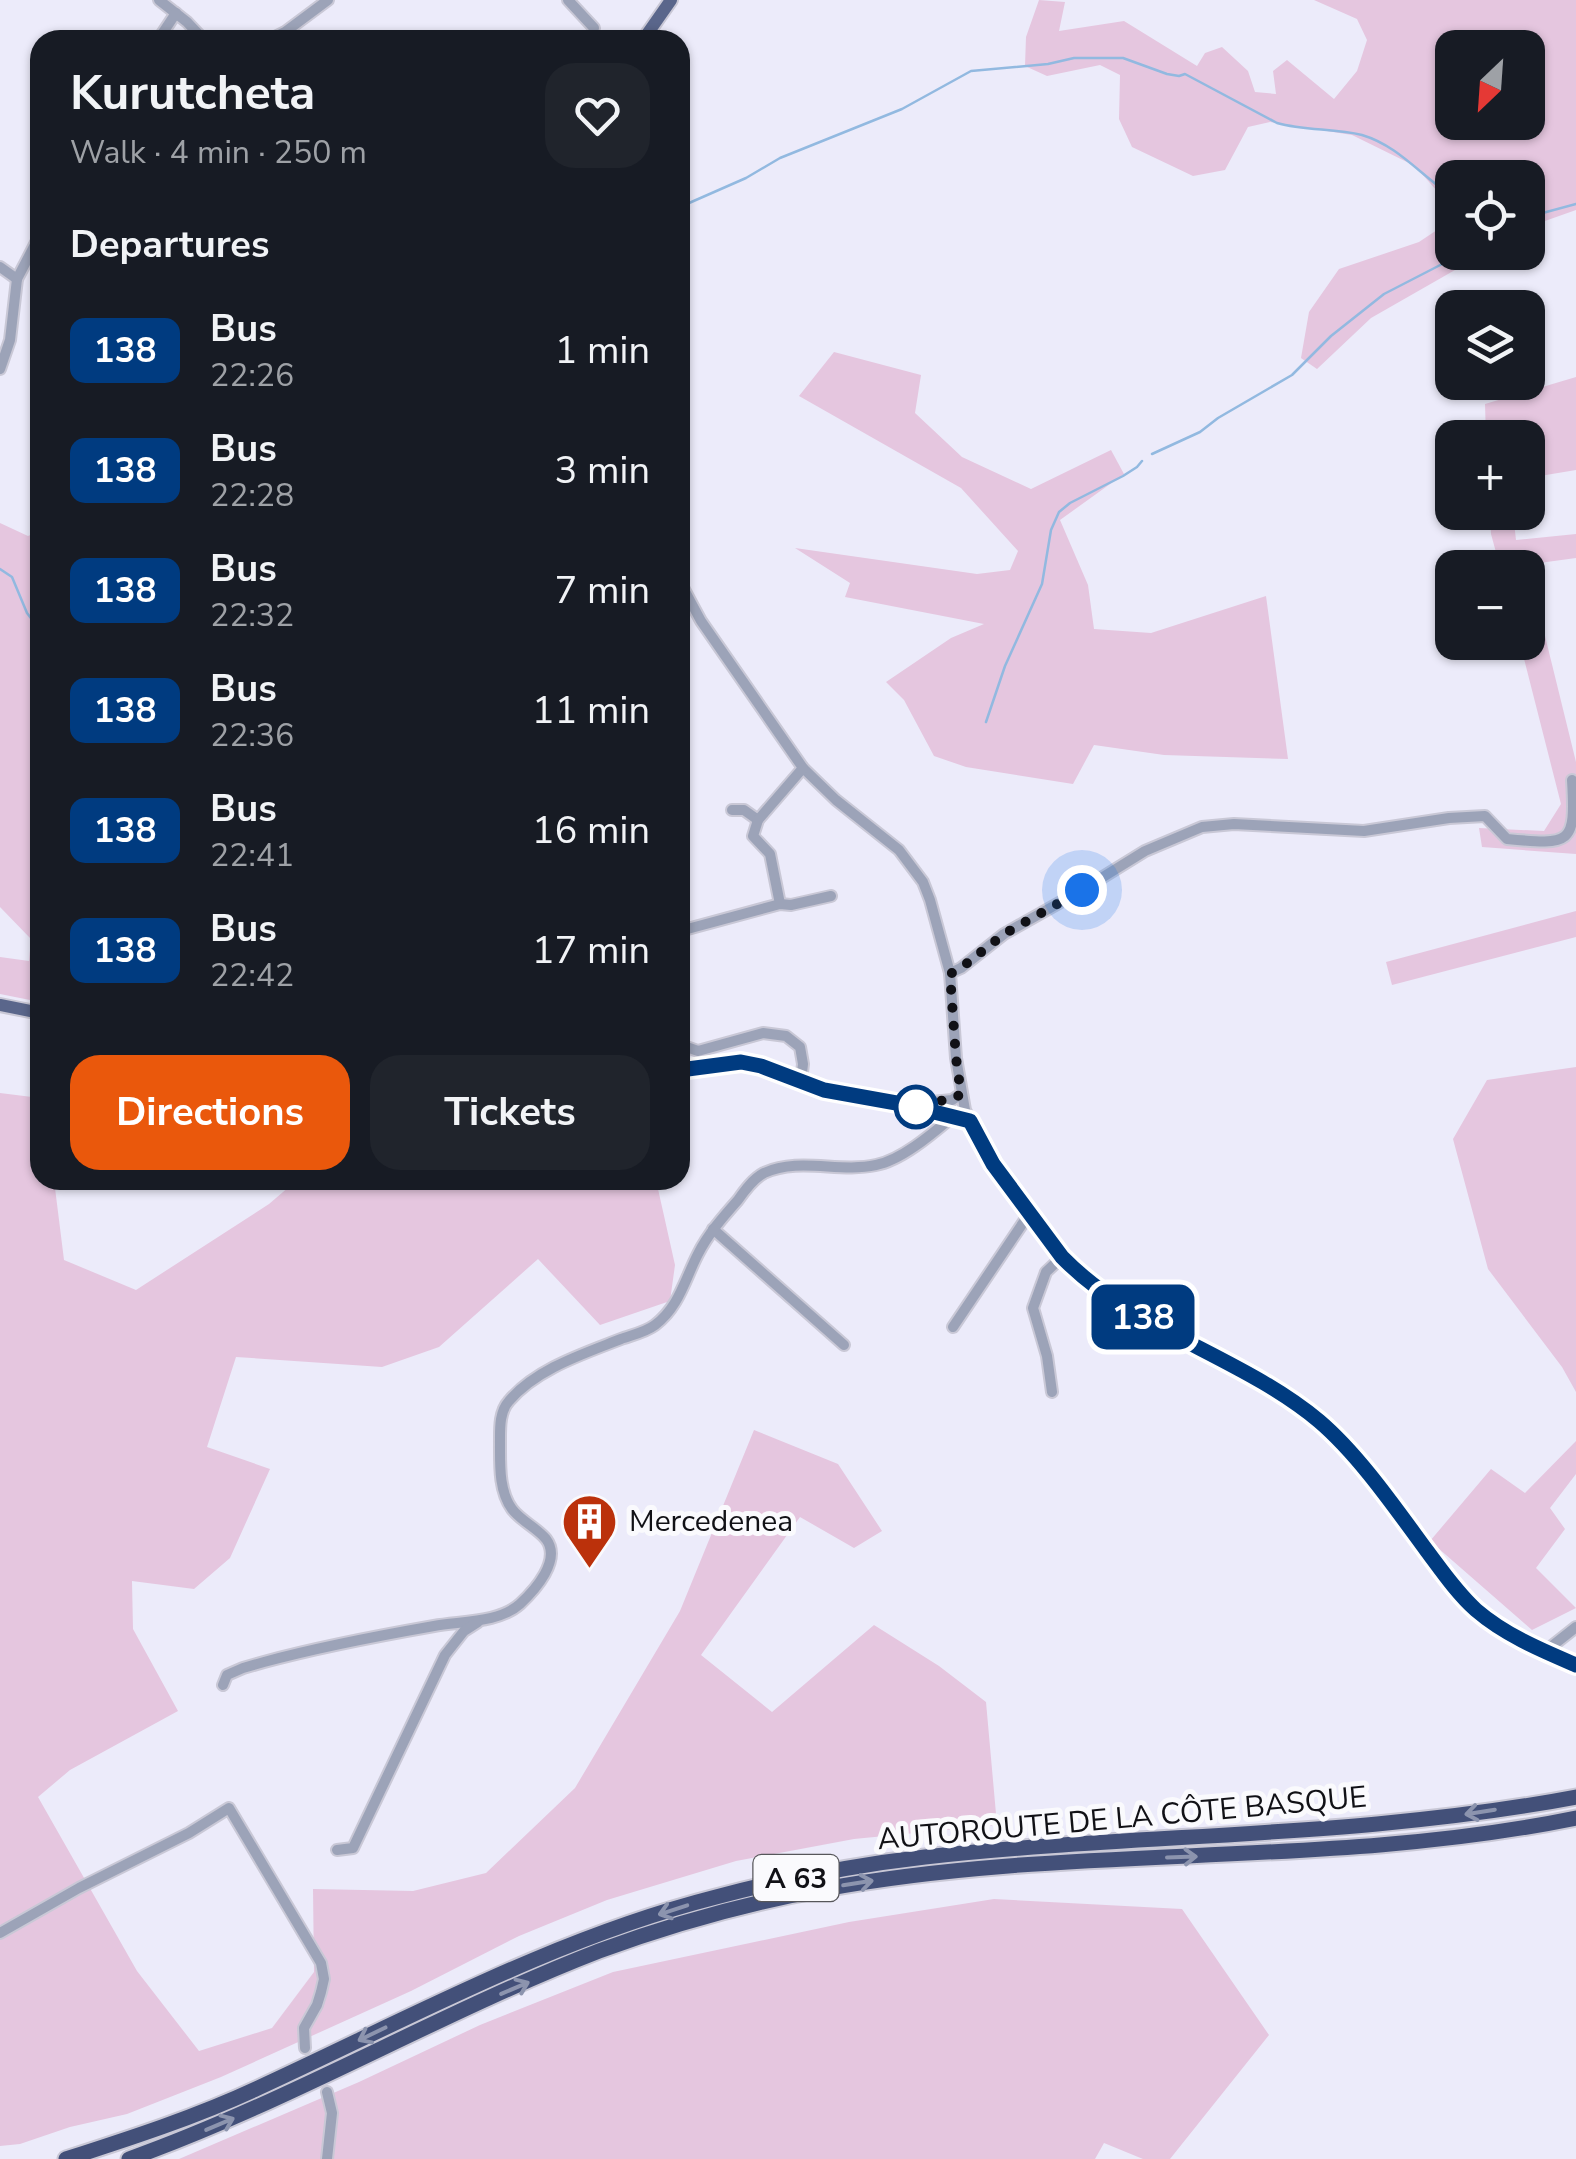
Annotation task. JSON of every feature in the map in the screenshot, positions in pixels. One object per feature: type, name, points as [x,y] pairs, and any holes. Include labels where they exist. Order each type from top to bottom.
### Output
[{"type":"highway","name":"AUTOROUTE DE LA CÔTE BASQUE","points":[[66,2159],[146,2133],[254,2090],[472,1986],[593,1936],[712,1898],[818,1873],[922,1857],[1413,1822],[1576,1797]]},
{"type":"highway","name":"AUTOROUTE DE LA CÔTE BASQUE","points":[[129,2159],[223,2123],[600,1951],[716,1912],[926,1872],[1418,1842],[1576,1818]]},
{"type":"main road","points":[[650,30],[671,0]]},
{"type":"main road","points":[[0,1005],[30,1011]]},
{"type":"street","points":[[159,0],[194,30]]},
{"type":"street","points":[[288,30],[328,0]]},
{"type":"street","points":[[568,0],[594,28]]},
{"type":"street","points":[[165,30],[176,13]]},
{"type":"street","points":[[0,369],[10,340],[17,279],[30,254]]},
{"type":"street","points":[[0,267],[17,279]]},
{"type":"street","points":[[690,601],[803,768],[899,850],[923,882],[950,974],[956,1058],[970,1121],[993,1164],[1062,1257],[1102,1291],[1278,1392],[1323,1425],[1348,1450],[1475,1609],[1503,1630],[1576,1665]]},
{"type":"street","points":[[794,919],[770,854],[752,836],[758,820],[803,768]]},
{"type":"street","points":[[950,974],[1004,934],[1145,850],[1202,827],[1234,824],[1364,831],[1485,816],[1508,839],[1561,839],[1573,828],[1572,780]]},
{"type":"street","points":[[732,810],[744,810],[758,820]]},
{"type":"street","points":[[690,928],[832,896]]},
{"type":"street","points":[[690,1048],[698,1051],[763,1034],[786,1036],[800,1047],[801,1081]]},
{"type":"street","points":[[690,1069],[741,1062],[839,1094],[970,1121]]},
{"type":"street","points":[[902,1104],[948,1101],[961,1094]]},
{"type":"street","points":[[224,1685],[227,1676],[242,1668],[281,1657],[504,1614],[518,1606],[543,1578],[551,1551],[548,1541],[513,1511],[503,1491],[500,1423],[507,1403],[532,1380],[570,1360],[654,1327],[680,1296],[713,1229],[758,1176],[793,1166],[844,1168],[889,1161],[928,1136],[948,1101]]},
{"type":"street","points":[[953,1327],[1029,1214]]},
{"type":"street","points":[[713,1229],[844,1345]]},
{"type":"street","points":[[1052,1392],[1047,1356],[1033,1308],[1046,1272],[1062,1257]]},
{"type":"street","points":[[338,1850],[353,1848],[444,1655],[464,1631],[483,1618]]},
{"type":"street","points":[[1548,1652],[1576,1627]]},
{"type":"street","points":[[0,1934],[230,1808],[322,1962],[321,1992],[304,2028],[306,2048]]},
{"type":"street","points":[[327,2092],[332,2113],[327,2159]]},
{"type":"shaded area","points":[[1039,0],[1065,2],[1059,31],[1124,21],[1197,66],[1205,53],[1222,47],[1248,71],[1255,92],[1276,94],[1273,71],[1287,60],[1334,99],[1357,71],[1367,40],[1357,19],[1314,0],[1576,0],[1576,210],[1545,221],[1545,160],[1435,160],[1435,189],[1415,166],[1352,135],[1270,122],[1248,127],[1225,170],[1193,176],[1132,147],[1119,119],[1120,75],[1100,65],[1047,76],[1025,66],[1026,37]]},
{"type":"shaded area","points":[[1435,231],[1435,270],[1455,270],[1371,318],[1317,369],[1301,358],[1309,312],[1339,269],[1419,242]]},
{"type":"shaded area","points":[[834,352],[921,375],[915,413],[962,457],[1031,489],[1111,450],[1124,474],[1060,520],[1088,585],[1094,629],[1151,633],[1266,596],[1288,759],[1164,755],[1094,745],[1073,784],[966,767],[934,756],[904,700],[886,682],[951,638],[984,624],[845,597],[850,583],[795,548],[977,574],[1010,570],[1018,551],[961,488],[799,396]]},
{"type":"shaded area","points":[[1576,377],[1576,470],[1545,475],[1545,420],[1485,420],[1485,404],[1498,400],[1545,400],[1545,386]]},
{"type":"shaded area","points":[[0,523],[30,535],[30,938],[0,907]]},
{"type":"shaded area","points":[[1491,530],[1515,530],[1516,540],[1576,534],[1576,558],[1545,562],[1545,550],[1495,550]]},
{"type":"shaded area","points":[[1545,636],[1576,762],[1576,854],[1482,847],[1479,828],[1544,831],[1561,804],[1524,660],[1545,660]]},
{"type":"shaded area","points":[[1576,911],[1576,937],[1392,985],[1386,962]]},
{"type":"shaded area","points":[[30,950],[30,1000],[0,994],[0,957],[29,961]]},
{"type":"shaded area","points":[[1576,1067],[1576,1392],[1562,1367],[1488,1269],[1453,1139],[1487,1080]]},
{"type":"shaded area","points":[[0,1093],[30,1097],[30,1190],[55,1190],[64,1260],[136,1290],[285,1190],[658,1190],[675,1265],[670,1301],[600,1325],[538,1259],[439,1347],[382,1367],[236,1357],[207,1447],[270,1469],[230,1558],[194,1589],[132,1581],[133,1629],[178,1711],[70,1770],[38,1797],[137,1971],[199,2051],[272,2028],[314,1972],[313,1889],[413,1891],[486,1873],[575,1788],[680,1611],[754,1430],[838,1464],[882,1531],[854,1548],[800,1517],[701,1655],[772,1712],[874,1625],[939,1666],[986,1702],[997,1825],[854,1839],[736,1861],[607,1900],[519,1936],[411,1991],[221,2077],[127,2114],[0,2146]]},
{"type":"shaded area","points":[[1576,1441],[1576,1474],[1550,1508],[1565,1529],[1536,1568],[1576,1608],[1532,1630],[1430,1541],[1491,1469],[1525,1493]]},
{"type":"shaded area","points":[[994,1899],[1182,1909],[1269,2035],[1170,2159],[1143,2159],[1104,2143],[1095,2159],[179,2159],[480,2025],[613,1972],[849,1922]]},
{"type":"waterway","points":[[690,203],[780,158],[902,109],[971,71],[1074,58],[1123,58],[1167,74],[1185,74],[1277,123],[1362,135],[1399,154],[1435,183]]},
{"type":"waterway","points":[[1545,212],[1576,204]]},
{"type":"waterway","points":[[1152,454],[1200,432],[1292,375],[1331,336],[1384,294],[1435,268]]},
{"type":"waterway","points":[[986,722],[1005,666],[1042,584],[1051,530],[1059,512],[1142,461]]},
{"type":"waterway","points":[[0,569],[12,577],[30,617]]},
{"type":"bus line","name":"138","points":[[690,1069],[741,1062],[824,1090],[970,1121],[993,1164],[1074,1270],[1142,1316],[1312,1415],[1348,1450],[1475,1609],[1503,1630],[1576,1665]]},
{"type":"place","name":"Mercedenea","points":[[590,1570]]},
{"type":"route","points":[[916,1107],[902,1104],[952,1100],[961,1094],[950,974],[1004,934],[1082,890]]}]
